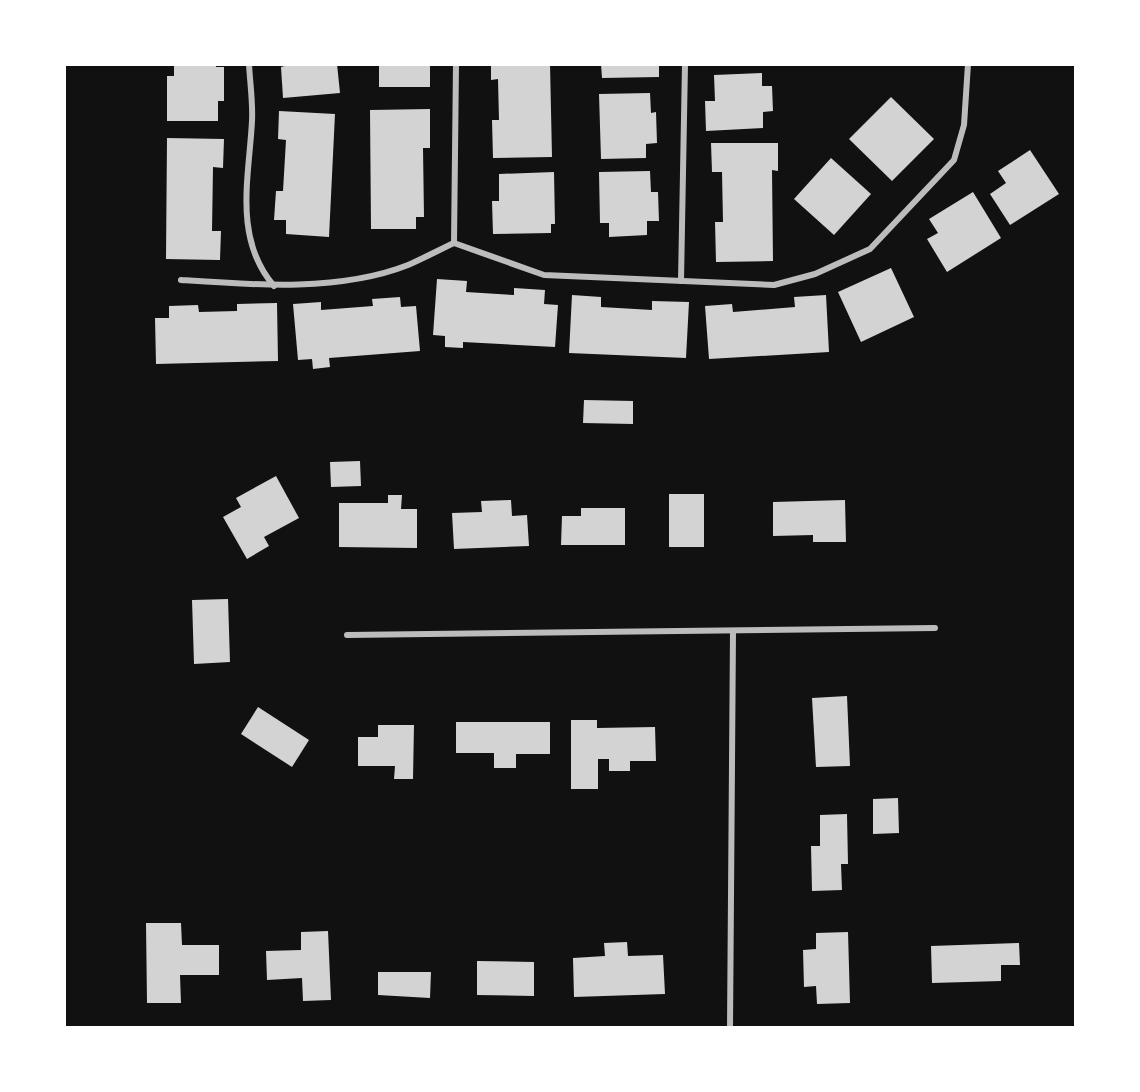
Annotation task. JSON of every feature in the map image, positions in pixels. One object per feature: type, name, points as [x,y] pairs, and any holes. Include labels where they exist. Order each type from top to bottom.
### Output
[{"type":"street","points":[[249,64],[252,118],[246,225],[253,254],[274,286]]},
{"type":"street","points":[[454,243],[456,64]]},
{"type":"street","points":[[681,281],[685,64]]},
{"type":"street","points":[[181,280],[274,286],[364,277],[407,265],[454,243],[544,275],[774,285],[815,274],[870,249],[954,159],[964,125],[968,64]]},
{"type":"street","points":[[346,635],[935,628]]},
{"type":"street","points":[[730,1028],[733,631]]},
{"type":"building","points":[[174,64],[216,64],[216,67],[224,67],[224,101],[218,101],[218,121],[167,121],[167,76],[174,76]]},
{"type":"building","points":[[292,64],[337,64],[340,93],[283,98],[281,67]]},
{"type":"building","points":[[379,64],[430,64],[430,87],[379,87]]},
{"type":"building","points":[[491,64],[550,64],[552,157],[493,158],[492,120],[499,120],[498,79],[491,80]]},
{"type":"building","points":[[601,64],[659,64],[659,77],[602,78]]},
{"type":"building","points":[[762,73],[762,86],[772,86],[773,111],[763,112],[763,128],[706,131],[705,101],[715,101],[714,75]]},
{"type":"building","points":[[650,93],[651,113],[656,112],[657,143],[646,144],[646,158],[601,159],[599,94]]},
{"type":"building","points":[[891,97],[934,139],[892,181],[849,139]]},
{"type":"building","points":[[430,109],[430,148],[423,148],[424,217],[416,217],[416,229],[371,229],[370,110]]},
{"type":"building","points":[[279,111],[335,114],[329,237],[286,234],[286,220],[274,220],[276,191],[283,191],[286,140],[278,139]]},
{"type":"building","points":[[167,138],[224,139],[223,168],[213,167],[212,231],[221,231],[220,260],[166,259]]},
{"type":"building","points":[[711,143],[778,143],[778,171],[772,170],[773,261],[716,262],[715,222],[723,222],[722,172],[712,172]]},
{"type":"building","points":[[1030,150],[1059,194],[1010,225],[990,194],[1006,183],[998,171]]},
{"type":"building","points":[[831,158],[871,194],[834,235],[794,199]]},
{"type":"building","points":[[650,171],[651,192],[658,192],[659,221],[647,221],[647,235],[609,237],[609,223],[600,223],[599,172]]},
{"type":"building","points":[[554,172],[555,224],[551,224],[551,233],[493,234],[492,201],[499,201],[499,174]]},
{"type":"building","points":[[973,192],[1001,238],[947,272],[927,239],[938,233],[929,219]]},
{"type":"building","points":[[891,268],[914,317],[861,342],[838,292]]},
{"type":"building","points":[[437,279],[467,281],[466,292],[514,295],[514,288],[545,290],[544,304],[558,305],[555,347],[463,342],[463,348],[445,347],[445,336],[433,335]]},
{"type":"building","points":[[572,295],[601,297],[601,307],[652,310],[652,301],[689,302],[686,358],[569,353]]},
{"type":"building","points":[[826,295],[829,352],[709,359],[705,306],[732,304],[733,312],[795,307],[794,297]]},
{"type":"building","points":[[400,297],[401,307],[416,306],[420,351],[329,358],[330,367],[313,369],[312,359],[298,360],[293,304],[321,302],[321,310],[373,306],[372,299]]},
{"type":"building","points":[[277,303],[278,361],[156,364],[155,318],[169,318],[169,306],[198,305],[199,312],[237,311],[237,304]]},
{"type":"building","points":[[584,400],[633,401],[633,424],[583,423]]},
{"type":"building","points":[[360,461],[361,486],[331,487],[330,462]]},
{"type":"building","points":[[276,476],[299,518],[264,537],[269,546],[247,559],[223,517],[241,507],[236,498]]},
{"type":"building","points":[[669,494],[704,494],[704,547],[669,547]]},
{"type":"building","points":[[388,495],[402,495],[401,509],[417,509],[417,548],[339,547],[339,503],[388,503]]},
{"type":"building","points":[[511,500],[512,516],[527,515],[529,546],[454,549],[452,513],[482,512],[481,501]]},
{"type":"building","points":[[845,500],[846,542],[813,542],[813,535],[773,536],[773,502]]},
{"type":"building","points":[[581,508],[625,508],[625,545],[561,545],[562,516],[581,516]]},
{"type":"building","points":[[228,599],[230,662],[194,664],[192,600]]},
{"type":"building","points":[[847,696],[850,766],[816,767],[812,698]]},
{"type":"building","points":[[258,707],[309,740],[292,767],[241,734]]},
{"type":"building","points":[[571,720],[597,720],[597,728],[655,727],[656,761],[630,761],[630,771],[609,771],[609,759],[598,759],[598,789],[571,789]]},
{"type":"building","points":[[456,722],[550,722],[550,754],[516,754],[516,768],[494,768],[494,753],[456,753]]},
{"type":"building","points":[[378,725],[414,725],[413,779],[394,779],[395,766],[358,766],[358,737],[378,737]]},
{"type":"building","points":[[898,798],[899,833],[873,834],[873,799]]},
{"type":"building","points":[[847,814],[848,864],[841,864],[842,890],[812,891],[811,846],[820,846],[820,815]]},
{"type":"building","points":[[146,923],[181,923],[182,945],[219,945],[219,975],[180,975],[181,1003],[147,1003]]},
{"type":"building","points":[[328,931],[331,1000],[303,1001],[302,978],[267,980],[266,951],[301,950],[301,932]]},
{"type":"building","points":[[848,932],[850,1003],[817,1004],[816,986],[804,987],[803,950],[816,949],[816,933]]},
{"type":"building","points":[[627,942],[628,956],[663,955],[665,994],[574,997],[573,958],[605,956],[604,943]]},
{"type":"building","points":[[1019,943],[1020,965],[1001,965],[1001,981],[932,983],[931,946]]},
{"type":"building","points":[[477,961],[534,962],[534,996],[477,995]]},
{"type":"building","points":[[378,972],[431,972],[430,998],[378,995]]}]
